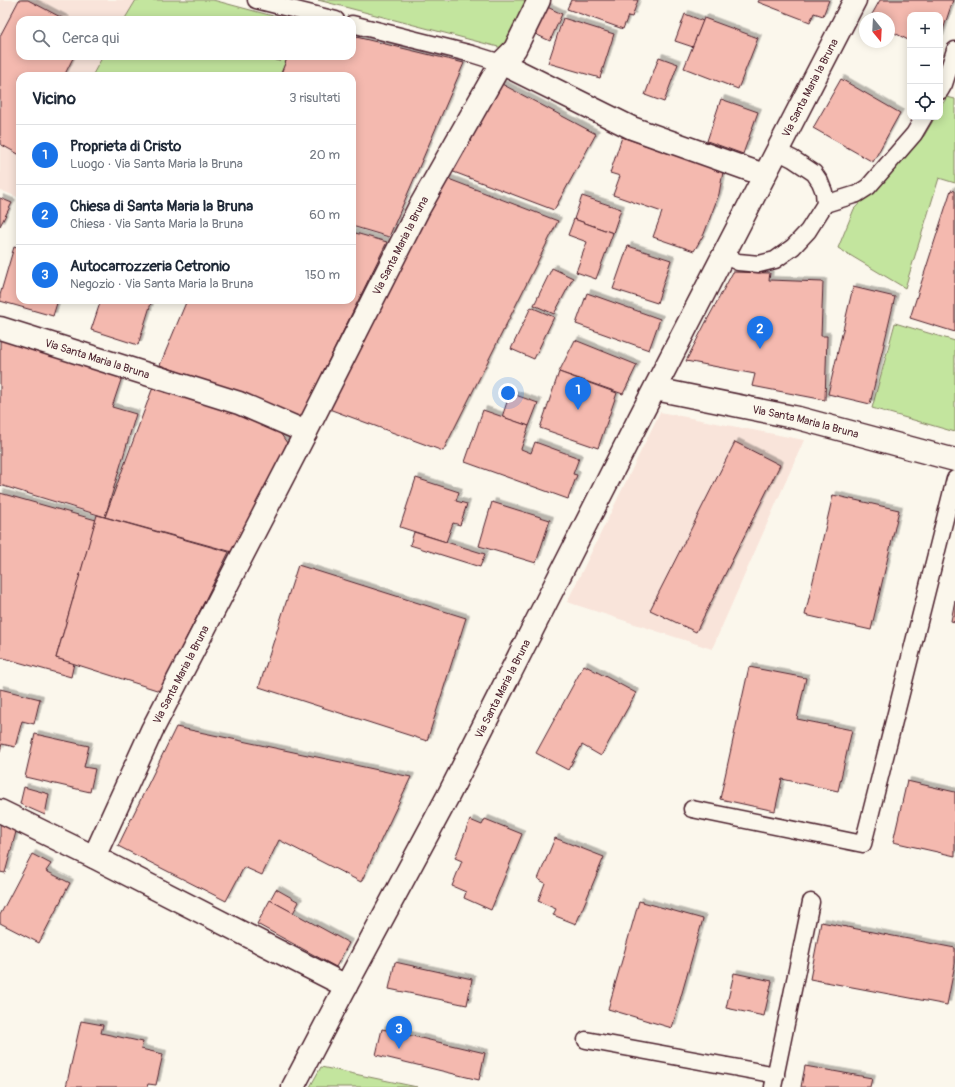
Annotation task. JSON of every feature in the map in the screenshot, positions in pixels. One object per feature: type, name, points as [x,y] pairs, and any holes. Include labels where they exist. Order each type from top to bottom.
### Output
[{"type":"street","name":"Via Santa Maria la Bruna","points":[[94,857],[152,730],[306,432],[419,208],[501,64],[515,49],[539,0]]},
{"type":"street","name":"Via Santa Maria la Bruna","points":[[293,1087],[452,789],[723,255],[855,0]]},
{"type":"street","points":[[501,64],[632,128],[764,175]]},
{"type":"street","name":"Via Santa Maria la Bruna","points":[[0,328],[240,403],[306,432]]},
{"type":"street","name":"Via Santa Maria la Bruna","points":[[655,389],[798,418],[955,460]]},
{"type":"street","points":[[0,811],[94,857],[346,986]]},
{"type":"lane","points":[[256,0],[320,16]]},
{"type":"lane","points":[[356,25],[472,54],[501,64]]},
{"type":"lane","points":[[943,86],[955,50]]},
{"type":"lane","points":[[825,204],[857,194],[868,187],[914,134],[922,120]]},
{"type":"lane","points":[[723,255],[738,262],[759,264],[775,260],[793,247],[808,232],[825,204],[824,192],[814,173],[793,158],[777,151]]},
{"type":"lane","points":[[692,809],[864,844],[955,479]]},
{"type":"lane","points":[[586,1040],[774,1081],[811,902]]},
{"type":"shaded area","points":[[0,0],[136,0],[126,16],[16,16],[16,60],[101,60],[94,72],[16,72],[16,196],[0,190]]},
{"type":"shaded area","points":[[660,412],[804,440],[712,649],[567,602]]},
{"type":"green space","points":[[136,0],[213,0],[273,16],[126,16]]},
{"type":"green space","points":[[318,0],[531,0],[506,49]]},
{"type":"green space","points":[[101,60],[286,60],[282,72],[94,72]]},
{"type":"green space","points":[[947,97],[955,99],[955,183],[939,178],[905,288],[838,248],[854,209],[924,136],[933,120],[943,120],[943,103]]},
{"type":"green space","points":[[895,323],[955,341],[955,432],[872,408]]},
{"type":"green space","points":[[321,1067],[417,1087],[310,1087]]},
{"type":"building","points":[[19,0],[28,0],[58,16],[16,16],[16,60],[72,60],[66,72],[16,72],[16,153],[0,144],[0,36]]},
{"type":"building","points":[[571,0],[638,0],[632,17],[628,16],[623,29],[567,9]]},
{"type":"building","points":[[759,0],[829,0],[823,16],[814,13],[810,22],[758,2]]},
{"type":"building","points":[[880,0],[953,0],[943,30],[943,12],[907,12],[907,39],[895,33],[895,12],[873,12]]},
{"type":"building","points":[[543,5],[562,14],[550,41],[531,32]]},
{"type":"building","points":[[685,14],[703,21],[693,47],[675,41]]},
{"type":"building","points":[[563,18],[614,34],[600,78],[548,63]]},
{"type":"building","points":[[704,18],[758,38],[738,89],[684,68]]},
{"type":"building","points":[[356,37],[464,63],[389,237],[356,227],[356,72],[282,72],[286,60],[356,60]]},
{"type":"building","points":[[659,57],[678,64],[664,102],[645,95]]},
{"type":"building","points":[[841,79],[900,113],[873,162],[813,128]]},
{"type":"building","points":[[498,82],[596,134],[554,210],[451,171]]},
{"type":"building","points":[[721,99],[758,112],[743,154],[707,141]]},
{"type":"building","points":[[622,137],[723,172],[719,194],[704,234],[694,251],[653,237],[662,212],[613,195],[620,176],[610,173]]},
{"type":"building","points":[[446,178],[558,221],[443,451],[329,409]]},
{"type":"building","points":[[951,190],[955,191],[955,332],[910,318]]},
{"type":"building","points":[[582,196],[621,209],[613,233],[574,219]]},
{"type":"building","points":[[0,198],[12,203],[0,226]]},
{"type":"building","points":[[574,219],[613,233],[596,279],[576,272],[587,242],[568,235]]},
{"type":"building","points":[[356,233],[387,242],[301,417],[160,365],[185,304],[356,304]]},
{"type":"building","points":[[628,246],[671,260],[657,303],[613,289]]},
{"type":"building","points":[[14,247],[16,248],[16,304],[57,304],[53,316],[0,301],[0,295]]},
{"type":"building","points":[[552,268],[573,278],[554,314],[534,305]]},
{"type":"building","points":[[733,272],[770,273],[769,280],[823,282],[821,336],[827,336],[825,400],[752,386],[755,374],[686,361]]},
{"type":"building","points":[[853,287],[895,297],[870,404],[828,394]]},
{"type":"building","points":[[587,293],[660,319],[649,350],[576,324]]},
{"type":"building","points":[[100,304],[151,304],[138,345],[91,330]]},
{"type":"building","points":[[531,307],[554,317],[534,359],[511,349]]},
{"type":"building","points":[[0,336],[122,377],[112,407],[136,414],[105,517],[0,485]]},
{"type":"building","points":[[575,340],[637,365],[623,394],[559,372]]},
{"type":"building","points":[[559,372],[617,393],[598,448],[540,428]]},
{"type":"building","points":[[153,387],[276,427],[287,443],[236,553],[105,517]]},
{"type":"building","points":[[510,393],[538,403],[529,426],[502,417]]},
{"type":"building","points":[[483,410],[529,426],[521,449],[531,453],[535,442],[579,458],[573,474],[577,475],[568,499],[465,462]]},
{"type":"building","points":[[735,442],[780,465],[696,632],[650,610]]},
{"type":"building","points":[[416,478],[459,492],[456,501],[467,504],[460,525],[453,523],[446,542],[400,527]]},
{"type":"building","points":[[0,493],[96,520],[56,658],[74,663],[71,677],[0,657]]},
{"type":"building","points":[[833,495],[899,510],[871,630],[805,615]]},
{"type":"building","points":[[492,502],[550,520],[536,563],[479,546]]},
{"type":"building","points":[[97,515],[229,552],[160,691],[56,658]]},
{"type":"building","points":[[414,532],[485,554],[480,567],[410,545]]},
{"type":"building","points":[[298,565],[466,618],[427,741],[259,687]]},
{"type":"building","points":[[955,600],[955,622],[951,621]]},
{"type":"building","points":[[584,665],[636,693],[601,756],[582,745],[568,770],[536,753]]},
{"type":"building","points":[[749,667],[806,678],[797,719],[852,730],[838,791],[782,779],[775,811],[720,799]]},
{"type":"building","points":[[0,689],[40,699],[34,724],[22,721],[15,747],[2,744],[0,751]]},
{"type":"building","points":[[176,727],[411,777],[361,882],[279,840],[262,875],[244,867],[226,901],[118,846]]},
{"type":"building","points":[[35,734],[89,746],[84,767],[95,769],[90,792],[25,777]]},
{"type":"building","points":[[907,781],[955,792],[955,856],[893,842]]},
{"type":"building","points":[[24,787],[49,794],[45,815],[20,804]]},
{"type":"building","points":[[485,819],[522,834],[491,910],[464,898],[466,892],[452,886],[462,861],[455,858],[470,820],[482,825]]},
{"type":"building","points":[[0,824],[17,828],[5,873],[0,872]]},
{"type":"building","points":[[555,838],[604,857],[576,924],[553,915],[556,909],[538,901],[545,883],[538,879]]},
{"type":"building","points":[[32,854],[51,864],[46,871],[70,883],[39,943],[0,923],[0,915]]},
{"type":"building","points":[[276,889],[299,902],[293,913],[270,900]]},
{"type":"building","points":[[270,900],[349,943],[336,967],[257,924]]},
{"type":"building","points":[[639,901],[703,919],[672,1028],[608,1009]]},
{"type":"building","points":[[821,922],[955,948],[955,964],[947,1005],[810,979]]},
{"type":"building","points":[[395,962],[472,979],[467,1005],[389,989]]},
{"type":"building","points":[[734,973],[772,981],[764,1016],[726,1008]]},
{"type":"building","points":[[81,1021],[103,1025],[101,1033],[143,1042],[141,1049],[163,1054],[156,1085],[148,1084],[147,1087],[66,1087]]},
{"type":"building","points":[[382,1029],[485,1053],[479,1080],[376,1055]]},
{"type":"building","points":[[805,1066],[872,1078],[870,1087],[801,1087]]},
{"type":"place","name":"Chiesa di Santa Maria la Bruna","points":[[760,349]]},
{"type":"place","name":"Proprieta di Cristo","points":[[578,410]]},
{"type":"place","name":"Autocarrozzeria Cetronio","points":[[399,1049]]}]
